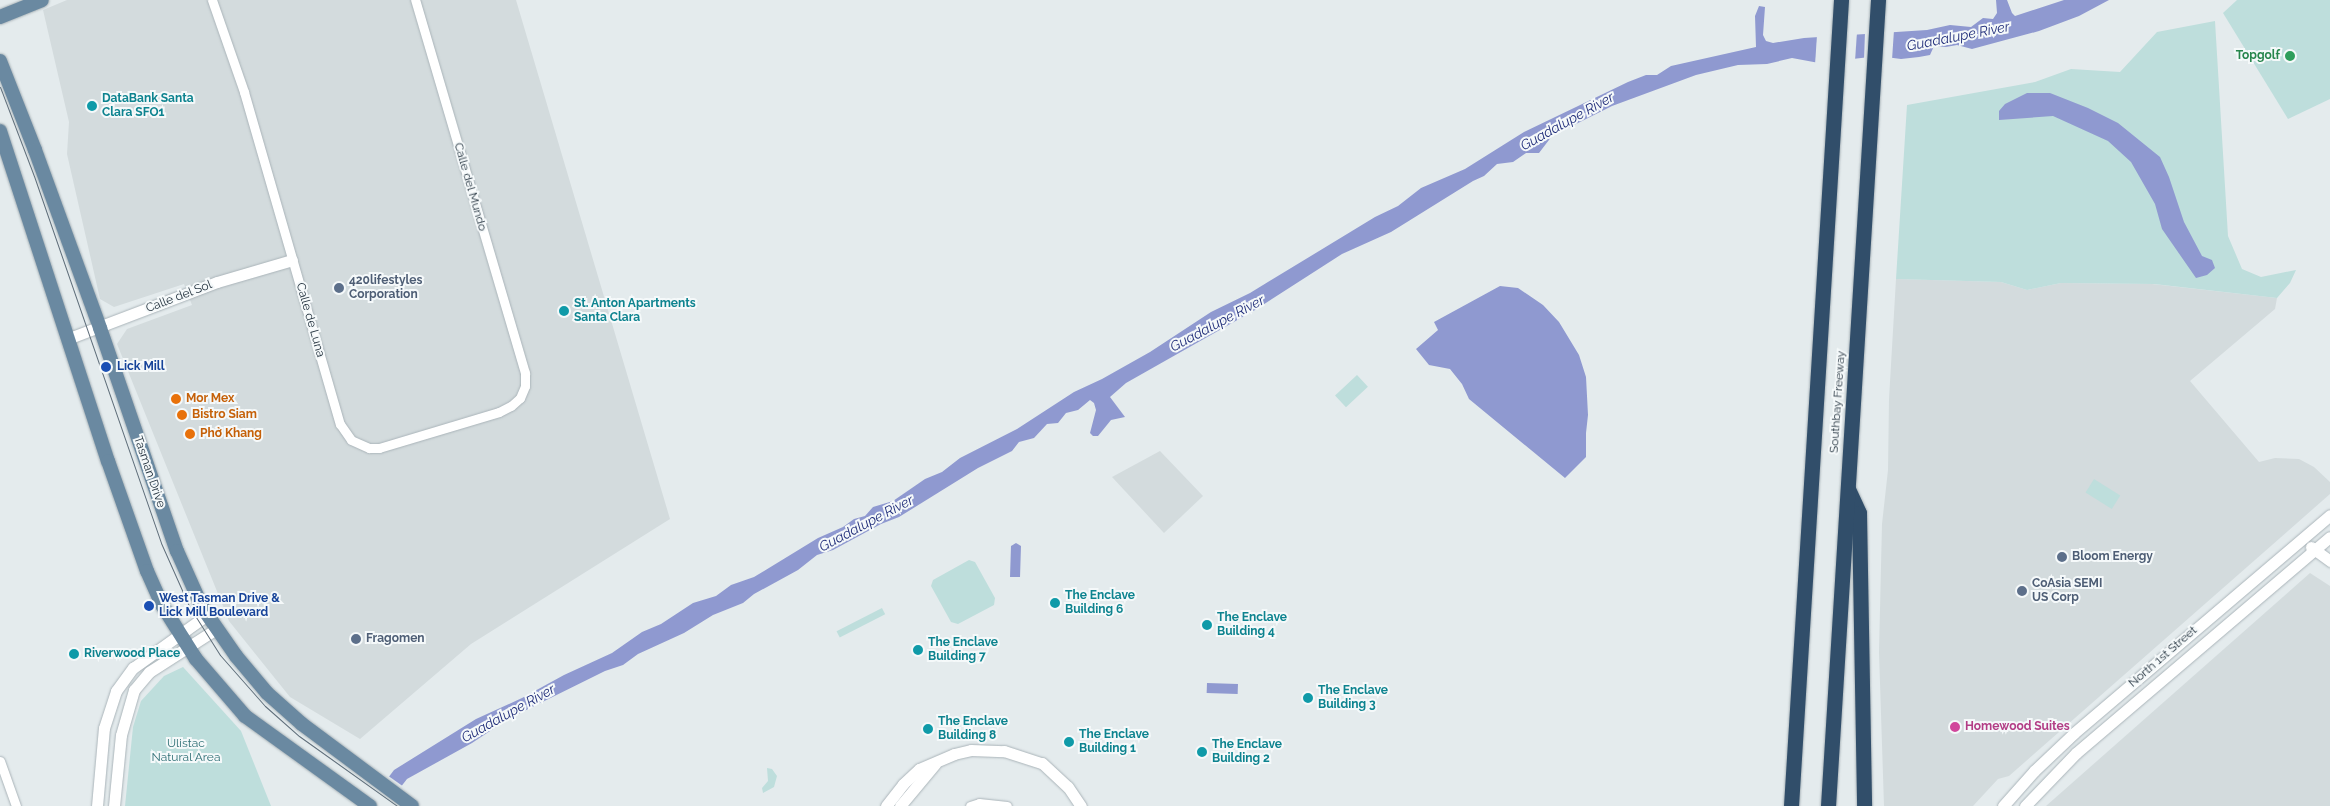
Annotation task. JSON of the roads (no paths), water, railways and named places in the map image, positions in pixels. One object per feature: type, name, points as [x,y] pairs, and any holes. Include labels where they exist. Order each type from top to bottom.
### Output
[{"type":"highway","name":"Southbay Freeway","points":[[1792,806],[1841,0]]},
{"type":"highway","name":"Southbay Freeway","points":[[1828,806],[1847,488],[1863,268],[1878,0]]},
{"type":"highway","points":[[1847,488],[1859,513],[1864,806]]},
{"type":"main road","points":[[0,17],[42,0]]},
{"type":"main road","name":"Tasman Drive","points":[[2,66],[100,328],[177,552],[207,615],[267,693],[302,724],[412,806]]},
{"type":"main road","points":[[0,131],[67,339],[145,566],[162,605],[178,634],[210,677],[245,716],[370,806]]},
{"type":"main road","name":"Calle del Sol","points":[[67,339],[217,282],[292,260]]},
{"type":"main road","name":"North 1st Street","points":[[2003,806],[2034,771],[2074,733],[2330,515]]},
{"type":"main road","name":"North 1st Street","points":[[2024,806],[2076,754],[2330,537]]},
{"type":"main road","points":[[2304,538],[2315,551],[2330,561]]},
{"type":"main road","points":[[97,806],[104,728],[116,691],[133,668],[207,615]]},
{"type":"main road","points":[[114,806],[121,735],[134,690],[149,672],[216,629]]},
{"type":"main road","points":[[886,806],[903,784],[919,769],[954,754],[971,750],[1004,751],[1042,763],[1054,772],[1081,806]]},
{"type":"main road","points":[[900,806],[936,763]]},
{"type":"street","name":"Calle de Luna","points":[[212,0],[244,92],[344,433],[359,446],[379,448],[499,412],[511,406],[520,398],[525,386],[525,373]]},
{"type":"street","name":"Calle del Mundo","points":[[415,0],[525,373]]},
{"type":"street","points":[[0,762],[16,806]]},
{"type":"street","points":[[970,806],[979,803],[1007,806]]},
{"type":"water","name":"Guadalupe River","points":[[1996,0],[2007,0],[2015,16],[2064,0],[2109,0],[2079,16],[2039,31],[1972,49],[1957,45],[1946,47],[1934,46],[1930,55],[1901,59],[1878,56],[1819,63],[1792,58],[1767,64],[1738,65],[1696,75],[1612,106],[1552,136],[1539,153],[1526,153],[1513,162],[1497,164],[1484,176],[1391,232],[1342,254],[1255,310],[1126,383],[1110,397],[1125,417],[1111,420],[1098,436],[1093,436],[1090,433],[1096,410],[1094,403],[1090,400],[1078,410],[1066,413],[1058,423],[1047,424],[1034,438],[1019,442],[1012,451],[978,468],[899,517],[881,524],[833,550],[817,555],[798,570],[754,594],[743,603],[713,615],[684,633],[638,654],[623,665],[605,671],[508,719],[472,743],[407,779],[386,806],[367,806],[394,770],[476,719],[612,653],[642,632],[661,624],[693,603],[716,596],[731,585],[754,577],[818,538],[843,527],[854,519],[865,516],[873,507],[893,501],[925,479],[942,472],[960,458],[1017,429],[1074,392],[1102,379],[1150,352],[1211,312],[1250,293],[1375,217],[1398,206],[1421,188],[1465,169],[1524,132],[1628,82],[1646,75],[1657,75],[1671,66],[1756,47],[1755,16],[1759,6],[1765,7],[1763,35],[1766,41],[1773,43],[1804,38],[1927,30],[1950,25],[1971,27],[1983,18],[1993,19],[1997,13]]},
{"type":"water","points":[[2027,93],[2050,93],[2088,108],[2118,123],[2160,157],[2169,177],[2184,222],[2202,256],[2212,260],[2215,268],[2207,275],[2196,278],[2162,229],[2155,204],[2131,162],[2108,141],[2053,116],[1999,120],[1999,111],[2005,104]]},
{"type":"water","points":[[1500,286],[1518,288],[1543,305],[1559,322],[1579,355],[1586,377],[1588,415],[1586,457],[1565,478],[1469,399],[1462,384],[1450,369],[1429,365],[1416,349],[1438,330],[1434,322]]},
{"type":"water","points":[[1016,543],[1021,546],[1020,577],[1010,577],[1011,546]]},
{"type":"water","points":[[1207,683],[1238,684],[1238,694],[1207,693]]},
{"type":"tram line","points":[[0,87],[34,176],[161,543],[189,606],[220,655],[265,706],[299,736],[397,806]]},
{"type":"place","name":"Topgolf","points":[[2290,56]]},
{"type":"place","name":"DataBank Santa Clara SFO1","points":[[92,106]]},
{"type":"place","name":"420lifestyles Corporation","points":[[339,288]]},
{"type":"place","name":"St. Anton Apartments Santa Clara","points":[[564,311]]},
{"type":"place","name":"Lick Mill","points":[[106,367]]},
{"type":"place","name":"Mor Mex","points":[[176,399]]},
{"type":"place","name":"Bistro Siam","points":[[182,415]]},
{"type":"place","name":"Phở Khang","points":[[190,434]]},
{"type":"place","name":"Bloom Energy","points":[[2062,557]]},
{"type":"place","name":"CoAsia SEMI US Corp","points":[[2022,591]]},
{"type":"place","name":"The Enclave Building 6","points":[[1055,603]]},
{"type":"place","name":"West Tasman Drive & Lick Mill Boulevard","points":[[149,606]]},
{"type":"place","name":"The Enclave Building 4","points":[[1207,625]]},
{"type":"place","name":"Fragomen","points":[[356,639]]},
{"type":"place","name":"The Enclave Building 7","points":[[918,650]]},
{"type":"place","name":"Riverwood Place","points":[[74,654]]},
{"type":"place","name":"The Enclave Building 3","points":[[1308,698]]},
{"type":"place","name":"Homewood Suites","points":[[1955,727]]},
{"type":"place","name":"The Enclave Building 8","points":[[928,729]]},
{"type":"place","name":"The Enclave Building 1","points":[[1069,742]]},
{"type":"place","name":"The Enclave Building 2","points":[[1202,752]]},
{"type":"park label","name":"Ulistac Natural Area","points":[[186,751]]}]
